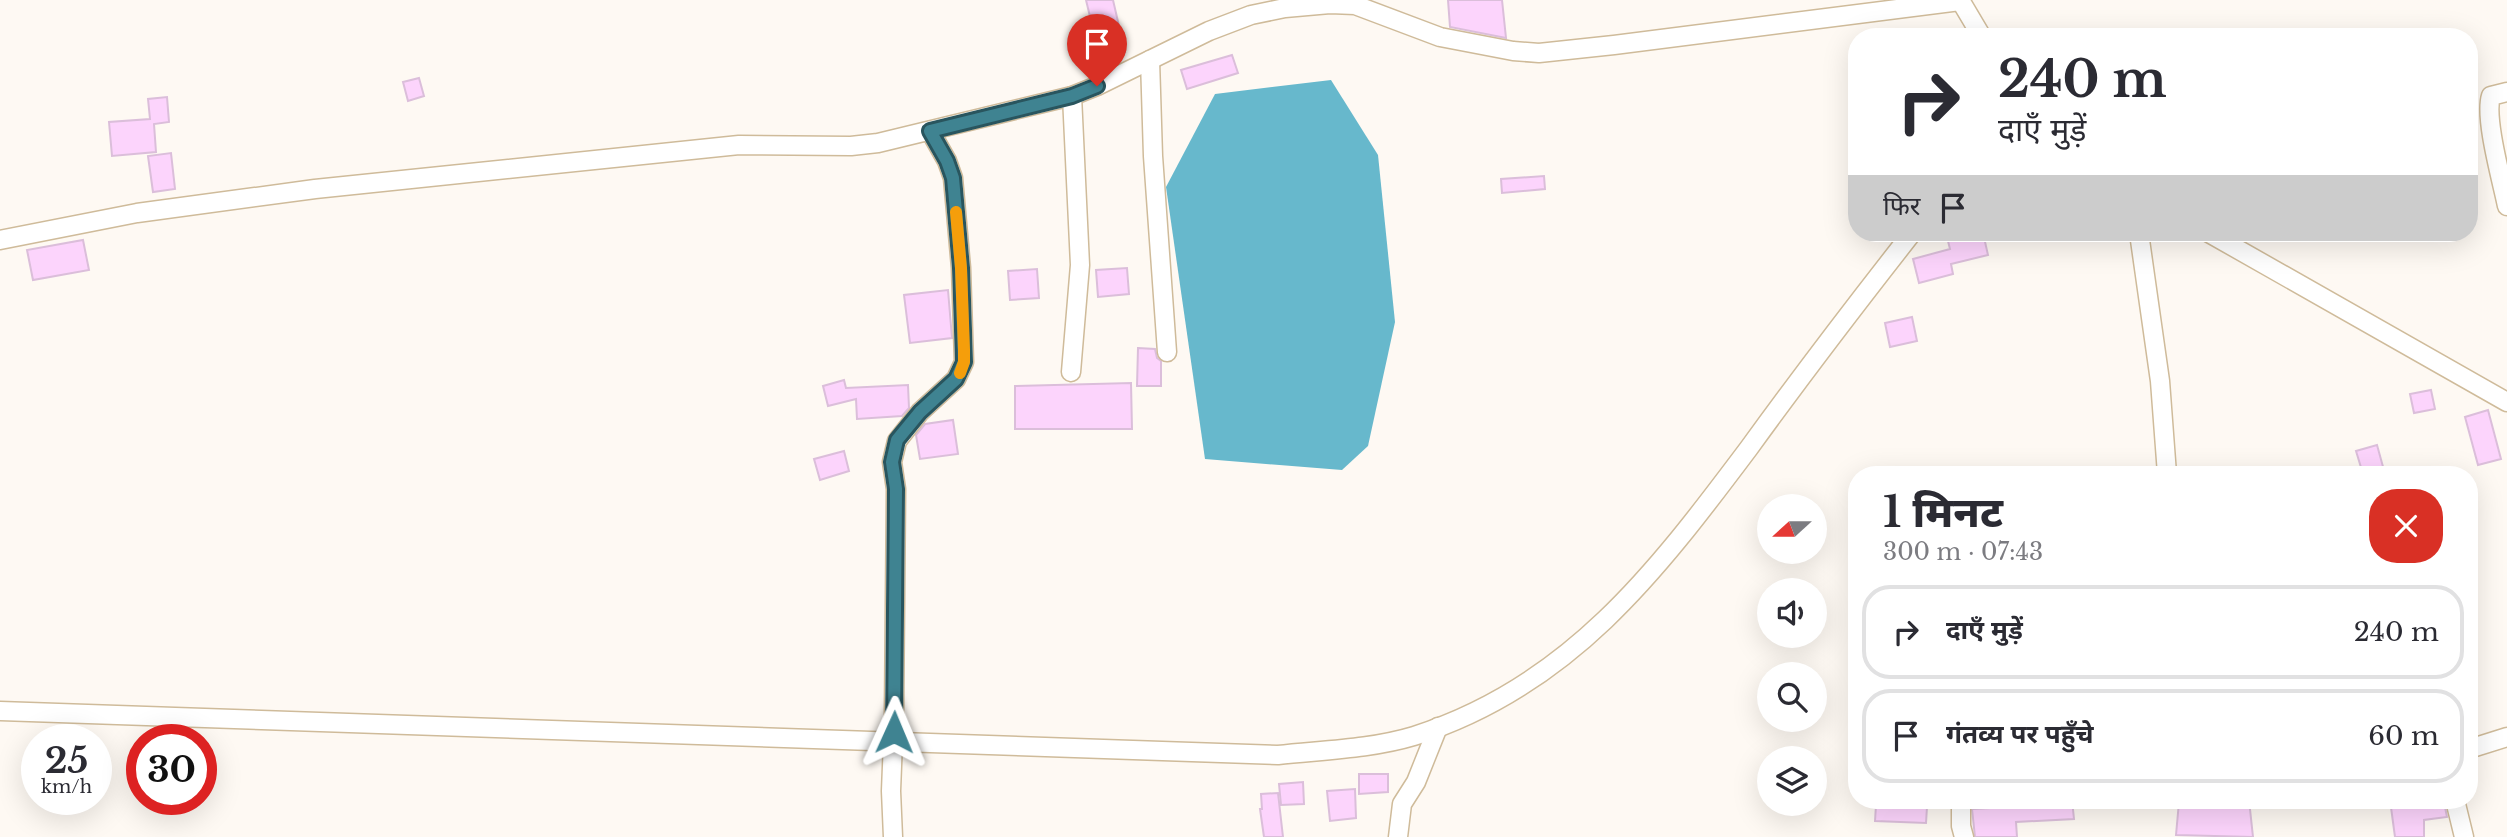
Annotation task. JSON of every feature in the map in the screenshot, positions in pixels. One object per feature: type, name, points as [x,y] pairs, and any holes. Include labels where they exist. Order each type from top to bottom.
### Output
[{"type":"street","points":[[0,240],[137,213],[315,189],[739,145],[851,146],[878,143],[1072,96],[1230,23],[1285,4],[1355,5],[1440,37],[1513,51],[1539,53],[1960,0],[1977,28]]},
{"type":"street","points":[[1150,60],[1153,156],[1167,352]]},
{"type":"street","points":[[2507,92],[2491,96],[2489,101],[2507,206]]},
{"type":"street","points":[[1071,372],[1080,265],[1072,96]]},
{"type":"street","points":[[893,837],[891,791],[896,489],[893,452],[902,433],[956,379],[964,362],[961,268],[953,178],[930,131]]},
{"type":"street","points":[[0,711],[894,730],[1278,755],[1388,742],[1438,727],[1494,702],[1578,645],[1621,607],[1708,505],[1905,242]]},
{"type":"street","points":[[2140,242],[2160,381],[2165,466]]},
{"type":"street","points":[[2225,242],[2507,402]]},
{"type":"street","points":[[1398,837],[1402,804],[1416,782],[1438,727]]},
{"type":"street","points":[[2478,746],[2507,737]]},
{"type":"street","points":[[1961,809],[1964,837]]},
{"type":"street","points":[[2457,809],[2464,837]]},
{"type":"water","points":[[1331,80],[1378,155],[1395,322],[1368,446],[1342,470],[1205,459],[1166,187],[1215,94]]},
{"type":"building","points":[[1086,0],[1113,0],[1125,52],[1100,58]]},
{"type":"building","points":[[1448,0],[1502,0],[1506,38],[1450,27]]},
{"type":"building","points":[[1232,55],[1238,73],[1187,89],[1181,70]]},
{"type":"building","points":[[419,78],[424,96],[408,101],[403,82]]},
{"type":"building","points":[[167,97],[169,122],[154,124],[156,152],[112,156],[109,122],[150,119],[148,99]]},
{"type":"building","points":[[171,153],[175,189],[153,192],[148,156]]},
{"type":"building","points":[[1544,176],[1545,189],[1502,193],[1501,179]]},
{"type":"building","points":[[83,240],[89,270],[33,280],[27,250]]},
{"type":"building","points":[[1948,242],[1985,242],[1988,255],[1951,264],[1953,274],[1919,283],[1913,259],[1950,249]]},
{"type":"building","points":[[1127,268],[1129,294],[1098,297],[1096,270]]},
{"type":"building","points":[[1037,269],[1039,298],[1010,300],[1008,271]]},
{"type":"building","points":[[948,290],[952,338],[910,343],[904,295]]},
{"type":"building","points":[[1912,317],[1917,341],[1890,347],[1885,323]]},
{"type":"building","points":[[1138,348],[1155,349],[1157,358],[1161,361],[1161,386],[1137,386]]},
{"type":"building","points":[[844,380],[846,388],[908,385],[909,408],[902,416],[857,419],[856,399],[828,406],[823,386]]},
{"type":"building","points":[[1131,383],[1132,429],[1015,429],[1015,386]]},
{"type":"building","points":[[2431,390],[2435,409],[2414,413],[2410,394]]},
{"type":"building","points":[[2488,410],[2501,459],[2478,465],[2465,417]]},
{"type":"building","points":[[953,420],[958,454],[920,459],[916,435],[925,424]]},
{"type":"building","points":[[2377,445],[2383,466],[2361,466],[2356,451]]},
{"type":"building","points":[[844,451],[849,471],[820,480],[814,459]]},
{"type":"building","points":[[1359,774],[1388,774],[1388,792],[1359,794]]},
{"type":"building","points":[[1303,782],[1304,804],[1281,805],[1279,784]]},
{"type":"building","points":[[1355,789],[1356,818],[1330,821],[1327,791]]},
{"type":"building","points":[[1278,793],[1283,837],[1264,837],[1261,794]]},
{"type":"building","points":[[1876,809],[1927,809],[1926,823],[1875,821]]},
{"type":"building","points":[[1972,809],[2073,809],[2074,819],[2016,822],[2017,837],[1975,837]]},
{"type":"building","points":[[2178,809],[2250,809],[2253,837],[2176,835]]},
{"type":"building","points":[[2391,809],[2445,809],[2447,817],[2424,820],[2424,837],[2395,837]]},
{"type":"slow traffic","points":[[956,212],[964,350],[960,373]]},
{"type":"route","points":[[894,732],[896,489],[893,452],[902,433],[920,412],[956,379],[964,362],[961,268],[953,178],[930,131],[1072,96],[1097,86]]}]
